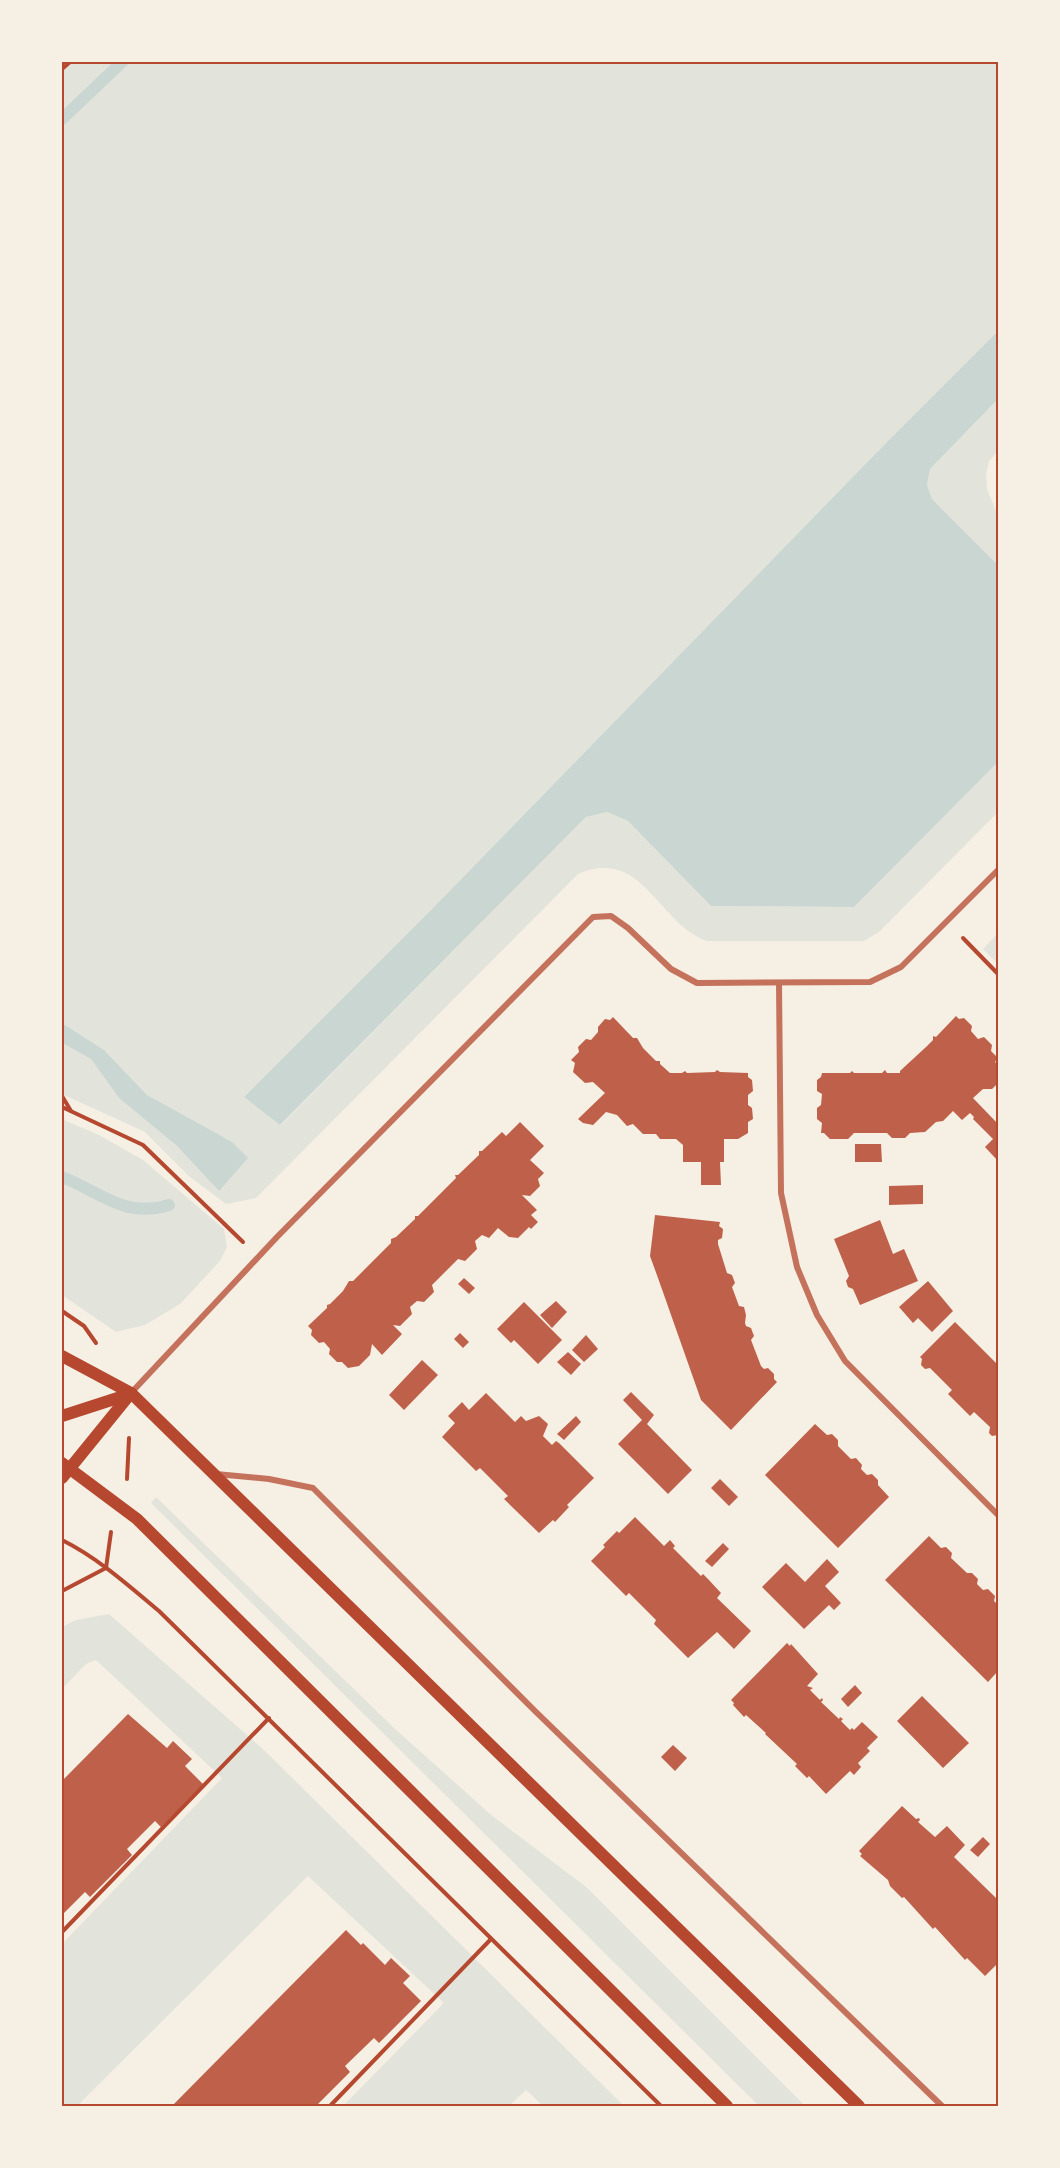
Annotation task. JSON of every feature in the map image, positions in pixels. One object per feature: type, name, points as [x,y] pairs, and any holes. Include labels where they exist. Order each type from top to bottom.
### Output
[{"type":"main road","points":[[62,1356],[131,1393],[859,2106]]},
{"type":"main road","points":[[62,1416],[131,1393]]},
{"type":"main road","points":[[131,1393],[64,1469],[137,1519],[727,2106]]},
{"type":"street","points":[[131,1393],[258,1257],[593,916],[611,916],[628,928],[671,969],[697,983],[870,982],[901,967],[998,871]]},
{"type":"street","points":[[779,983],[781,1193],[797,1267],[817,1315],[845,1361],[999,1515]]},
{"type":"street","points":[[213,1474],[269,1479],[313,1488],[535,1711],[942,2106]]},
{"type":"path","points":[[62,69],[70,62]]},
{"type":"path","points":[[947,921],[999,974]]},
{"type":"path","points":[[62,1096],[71,1112]]},
{"type":"path","points":[[62,1107],[144,1145],[258,1257]]},
{"type":"path","points":[[62,1540],[79,1548],[159,1611],[661,2106]]},
{"type":"path","points":[[62,1591],[106,1568]]},
{"type":"path","points":[[62,1932],[269,1718]]},
{"type":"path","points":[[330,2106],[491,1939]]},
{"type":"shaded area","points":[[62,62],[998,62],[998,331],[433,908],[244,1097],[281,1125],[586,817],[607,812],[628,821],[711,906],[854,907],[998,762],[998,812],[879,932],[864,941],[707,941],[690,932],[648,890],[634,878],[619,870],[600,868],[578,874],[256,1198],[226,1204],[190,1177],[145,1132],[62,1094],[62,1043],[91,1059],[119,1098],[177,1146],[219,1191],[186,1118],[147,1095],[104,1050],[62,1023]]},
{"type":"shaded area","points":[[998,331],[998,399],[930,469],[927,485],[932,499],[998,565],[998,762],[854,907],[711,906],[628,821],[607,812],[586,817],[280,1125],[244,1097],[433,908]]},
{"type":"shaded area","points":[[998,399],[998,451],[989,461],[986,474],[987,489],[998,516],[998,565],[932,499],[927,485],[930,469]]},
{"type":"shaded area","points":[[998,933],[998,964],[983,949]]},
{"type":"shaded area","points":[[62,1023],[104,1050],[147,1095],[232,1142],[248,1158],[219,1191],[177,1146],[119,1098],[91,1059],[62,1043]]},
{"type":"shaded area","points":[[62,1119],[99,1135],[143,1160],[224,1229],[227,1247],[220,1261],[180,1304],[145,1325],[116,1332],[62,1295]]},
{"type":"shaded area","points":[[156,1497],[394,1728],[490,1814],[586,1887],[805,2106],[759,2106],[151,1503]]},
{"type":"shaded area","points":[[109,1614],[264,1750],[624,2106],[543,2106],[526,2090],[509,2106],[343,2106],[444,2003],[308,1876],[80,2103],[83,2106],[62,2106],[62,1944],[222,1778],[96,1660],[86,1664],[62,1689],[62,1627],[76,1620]]},
{"type":"building","points":[[956,1016],[959,1019],[964,1018],[972,1026],[971,1031],[978,1039],[984,1037],[992,1045],[991,1051],[998,1058],[995,1062],[998,1065],[998,1083],[992,1089],[983,1089],[973,1098],[998,1124],[998,1161],[985,1147],[993,1139],[970,1113],[962,1120],[953,1111],[943,1121],[936,1122],[925,1132],[910,1133],[905,1138],[892,1138],[887,1133],[854,1133],[848,1139],[830,1139],[821,1133],[822,1123],[817,1119],[817,1108],[821,1105],[822,1094],[817,1091],[817,1080],[822,1073],[850,1073],[852,1071],[854,1073],[882,1073],[885,1070],[887,1073],[900,1073],[933,1040],[933,1036],[936,1037]]},
{"type":"building","points":[[613,1017],[633,1038],[637,1038],[643,1048],[656,1061],[660,1061],[660,1064],[670,1073],[715,1072],[717,1070],[748,1073],[748,1077],[752,1080],[753,1091],[748,1095],[748,1105],[752,1108],[753,1119],[748,1122],[748,1133],[738,1139],[724,1139],[724,1162],[720,1162],[721,1185],[701,1185],[701,1162],[683,1162],[683,1145],[676,1139],[660,1139],[656,1134],[643,1134],[633,1124],[627,1126],[617,1115],[606,1112],[593,1125],[583,1123],[578,1119],[605,1093],[593,1082],[585,1083],[573,1072],[575,1063],[571,1060],[579,1052],[578,1047],[586,1039],[591,1040],[598,1032],[598,1027],[605,1019],[610,1020]]},
{"type":"building","points":[[520,1122],[544,1146],[530,1160],[544,1173],[538,1179],[540,1186],[530,1196],[522,1195],[537,1210],[531,1215],[538,1222],[518,1238],[509,1237],[498,1228],[489,1238],[482,1235],[475,1241],[477,1249],[465,1261],[458,1259],[432,1285],[434,1292],[424,1302],[417,1301],[410,1307],[412,1314],[400,1326],[393,1325],[402,1334],[382,1355],[372,1344],[370,1355],[359,1366],[348,1368],[342,1362],[337,1362],[329,1354],[330,1349],[324,1342],[319,1343],[311,1335],[312,1330],[308,1326],[343,1291],[349,1281],[353,1281],[391,1243],[391,1239],[396,1237],[456,1178],[455,1175],[458,1175],[479,1155],[479,1151],[482,1151],[502,1132],[506,1136]]},
{"type":"building","points":[[855,1144],[881,1144],[882,1162],[855,1162]]},
{"type":"building","points":[[923,1185],[923,1204],[889,1205],[889,1186]]},
{"type":"building","points":[[655,1215],[720,1222],[719,1226],[723,1229],[722,1238],[718,1240],[718,1244],[727,1273],[732,1275],[735,1283],[732,1287],[739,1306],[744,1307],[745,1323],[751,1328],[754,1336],[751,1340],[761,1366],[764,1369],[768,1368],[774,1374],[777,1382],[731,1430],[701,1400],[650,1256]]},
{"type":"building","points":[[880,1220],[893,1254],[904,1249],[918,1281],[860,1305],[853,1289],[848,1287],[846,1281],[849,1276],[834,1239]]},
{"type":"building","points":[[464,1278],[475,1288],[469,1294],[458,1284]]},
{"type":"building","points":[[928,1281],[953,1311],[932,1332],[918,1318],[913,1323],[899,1307]]},
{"type":"building","points":[[556,1301],[567,1312],[552,1328],[540,1315]]},
{"type":"building","points":[[524,1302],[562,1340],[538,1364],[514,1340],[511,1343],[497,1329]]},
{"type":"building","points":[[955,1322],[998,1365],[998,1435],[992,1436],[989,1433],[990,1427],[974,1412],[970,1416],[948,1394],[952,1390],[930,1368],[925,1369],[921,1365],[920,1357]]},
{"type":"building","points":[[460,1333],[469,1342],[463,1348],[454,1339]]},
{"type":"building","points":[[586,1335],[598,1349],[584,1362],[572,1350]]},
{"type":"building","points":[[568,1352],[581,1364],[571,1375],[557,1362]]},
{"type":"building","points":[[422,1360],[438,1375],[404,1410],[389,1395]]},
{"type":"building","points":[[631,1392],[654,1415],[647,1424],[692,1470],[668,1494],[618,1444],[642,1420],[623,1400]]},
{"type":"building","points":[[486,1393],[515,1422],[521,1416],[526,1421],[539,1416],[548,1424],[543,1436],[552,1445],[556,1441],[559,1443],[594,1478],[567,1505],[569,1507],[555,1522],[553,1520],[539,1533],[504,1499],[508,1496],[480,1468],[476,1471],[442,1437],[455,1423],[448,1416],[462,1402],[469,1410]]},
{"type":"building","points":[[576,1416],[581,1422],[564,1440],[557,1434]]},
{"type":"building","points":[[815,1424],[827,1435],[832,1434],[838,1440],[838,1446],[851,1459],[856,1458],[867,1475],[872,1474],[878,1480],[878,1485],[889,1497],[838,1548],[765,1475]]},
{"type":"building","points":[[720,1479],[738,1497],[729,1506],[711,1488]]},
{"type":"building","points":[[635,1517],[664,1546],[670,1540],[675,1546],[673,1548],[721,1593],[717,1598],[751,1631],[734,1649],[717,1632],[688,1658],[654,1624],[656,1620],[629,1593],[626,1596],[591,1561],[617,1531],[619,1533]]},
{"type":"building","points":[[929,1536],[941,1548],[946,1547],[952,1553],[951,1558],[967,1573],[972,1573],[978,1579],[977,1584],[983,1590],[988,1589],[995,1596],[994,1601],[998,1605],[998,1671],[988,1682],[885,1580]]},
{"type":"building","points":[[723,1543],[729,1549],[712,1567],[705,1561]]},
{"type":"building","points":[[827,1559],[839,1572],[825,1586],[841,1603],[834,1610],[829,1605],[804,1629],[762,1587],[786,1563],[805,1582]]},
{"type":"building","points":[[787,1643],[790,1646],[791,1644],[818,1674],[807,1686],[813,1688],[810,1690],[820,1700],[822,1698],[821,1702],[839,1719],[840,1717],[843,1719],[841,1721],[850,1730],[852,1728],[854,1730],[862,1722],[878,1737],[867,1748],[870,1751],[858,1763],[861,1767],[854,1775],[850,1771],[826,1794],[809,1776],[807,1778],[795,1766],[797,1764],[766,1733],[746,1715],[744,1717],[731,1700]]},
{"type":"building","points":[[855,1685],[862,1693],[848,1707],[841,1699]]},
{"type":"building","points":[[922,1696],[969,1743],[943,1768],[897,1721]]},
{"type":"building","points":[[128,1714],[167,1748],[173,1741],[192,1759],[185,1766],[203,1784],[161,1827],[155,1821],[127,1849],[132,1855],[90,1897],[85,1892],[62,1915],[62,1781]]},
{"type":"building","points":[[673,1745],[687,1758],[675,1771],[661,1757]]},
{"type":"building","points":[[902,1806],[916,1819],[919,1818],[918,1822],[935,1837],[947,1826],[965,1845],[954,1857],[998,1898],[998,1963],[985,1976],[967,1958],[965,1960],[935,1927],[933,1929],[904,1897],[902,1898],[890,1886],[888,1880],[860,1856],[862,1854],[859,1851]]},
{"type":"building","points":[[983,1837],[990,1844],[978,1857],[970,1850]]},
{"type":"building","points":[[346,1930],[385,1965],[391,1958],[410,1976],[403,1983],[421,2001],[379,2043],[374,2038],[345,2066],[350,2072],[316,2106],[172,2106]]},
{"type":"waterway","points":[[62,119],[122,62]]},
{"type":"waterway","points":[[62,1177],[126,1206],[139,1209],[169,1205]]}]
